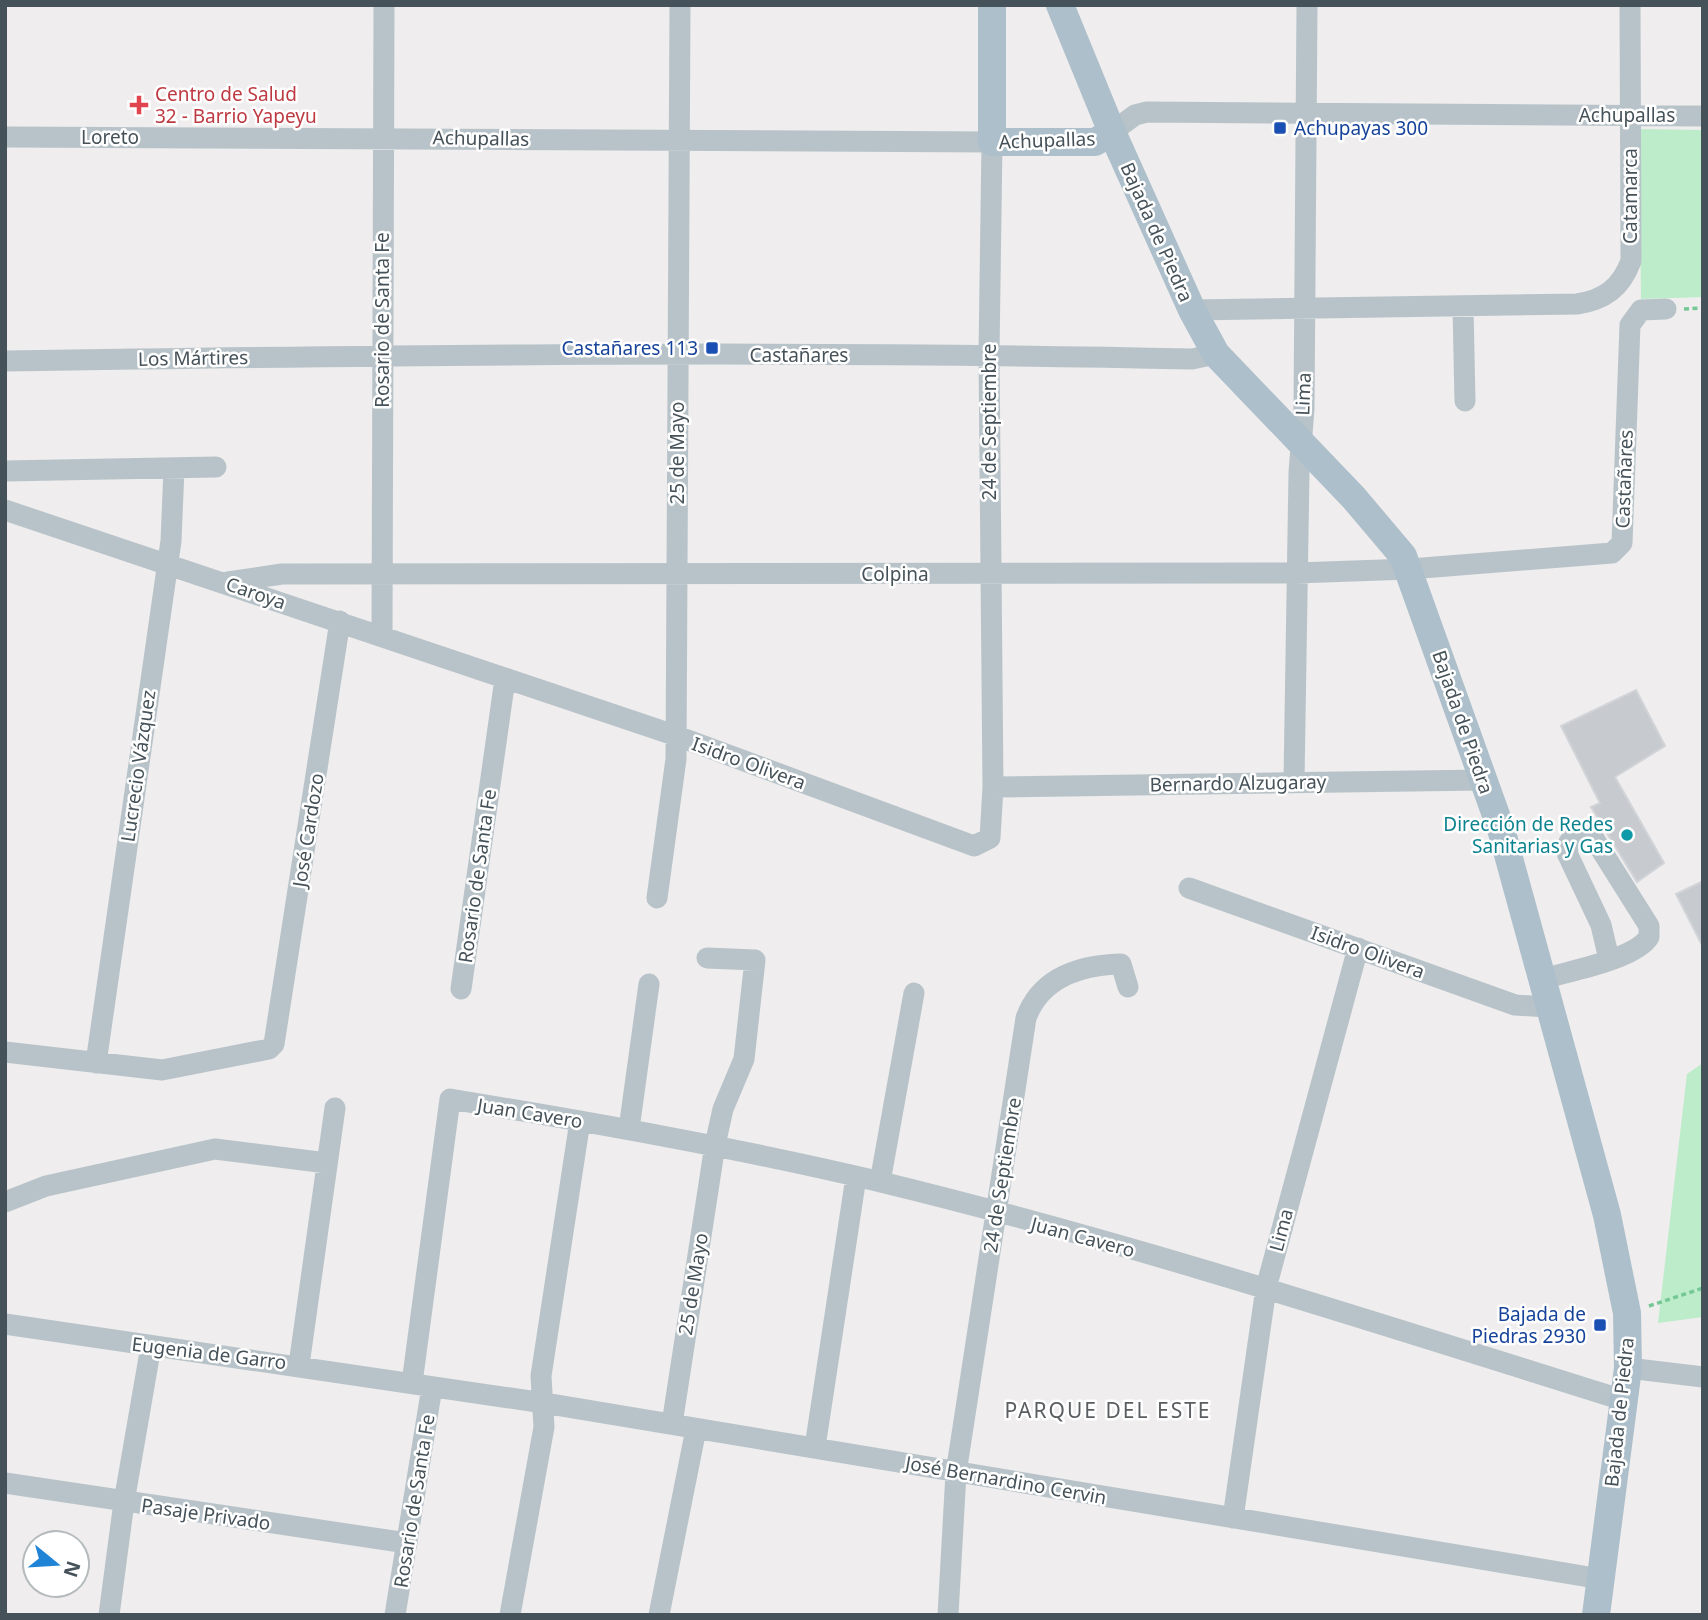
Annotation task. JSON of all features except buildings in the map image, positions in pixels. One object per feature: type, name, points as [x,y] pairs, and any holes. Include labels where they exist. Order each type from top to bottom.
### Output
[{"type":"main road","name":"24 de Septiembre","points":[[992,5],[992,142]]},
{"type":"main road","name":"Bajada de Piedra","points":[[1060,5],[1112,132],[1192,310],[1216,354],[1384,530],[1410,569],[1501,830],[1540,980],[1607,1215],[1627,1313],[1628,1368],[1596,1615]]},
{"type":"main road","name":"Achupallas","points":[[992,142],[1095,142],[1112,132]]},
{"type":"street","name":"Rosario de Santa Fe","points":[[382,635],[380,573],[384,5]]},
{"type":"street","name":"25 de Mayo","points":[[657,898],[675,782],[677,736],[680,5]]},
{"type":"street","name":"Lima","points":[[1294,782],[1296,573],[1305,308],[1307,5]]},
{"type":"street","name":"Catamarca","points":[[1464,307],[1591,302],[1612,292],[1626,274],[1631,261],[1630,5]]},
{"type":"street","name":"Achupallas","points":[[1112,132],[1135,115],[1147,112],[1703,116]]},
{"type":"street","name":"Loreto","points":[[5,137],[384,137]]},
{"type":"street","name":"Achupallas","points":[[384,137],[992,142]]},
{"type":"street","name":"24 de Septiembre","points":[[990,838],[993,787],[989,574],[992,142]]},
{"type":"street","points":[[1192,310],[1464,307],[1465,401]]},
{"type":"street","name":"Castañares","points":[[1410,569],[1612,553],[1619,549],[1622,543],[1630,325],[1641,310],[1666,309]]},
{"type":"street","name":"Castañares","points":[[382,355],[989,354],[1192,359],[1216,354]]},
{"type":"street","name":"Los Mártires","points":[[5,360],[382,355]]},
{"type":"street","points":[[5,471],[216,467]]},
{"type":"street","name":"Lucrecio Vázquez","points":[[96,1063],[167,564],[174,469]]},
{"type":"street","name":"Caroya","points":[[5,510],[382,635],[505,679]]},
{"type":"street","name":"Colpina","points":[[226,583],[282,574],[1296,573],[1410,569]]},
{"type":"street","name":"José Cardozo","points":[[96,1063],[151,1070],[175,1069],[269,1049],[276,1038],[340,621]]},
{"type":"street","name":"Rosario de Santa Fe","points":[[461,989],[505,679]]},
{"type":"street","name":"Isidro Olivera","points":[[505,679],[677,736],[974,846],[990,838]]},
{"type":"street","name":"Bernardo Alzugaray","points":[[993,787],[1484,779]]},
{"type":"street","points":[[1540,980],[1609,959],[1634,951],[1649,937],[1649,926],[1592,837],[1579,833],[1569,842],[1567,853],[1601,925],[1609,959]]},
{"type":"street","name":"Isidro Olivera","points":[[1189,888],[1515,1005],[1548,1007]]},
{"type":"street","name":"Lima","points":[[1233,1518],[1266,1288],[1339,1006],[1358,948]]},
{"type":"street","name":"25 de Mayo","points":[[672,1424],[715,1145],[723,1109],[744,1059],[755,960],[708,958]]},
{"type":"street","name":"24 de Septiembre","points":[[948,1615],[957,1472],[1026,1018],[1031,1004],[1058,978],[1071,972],[1121,964],[1128,986]]},
{"type":"street","points":[[629,1129],[649,984]]},
{"type":"street","points":[[880,1182],[914,993]]},
{"type":"street","points":[[5,1052],[96,1063]]},
{"type":"street","name":"Rosario de Santa Fe","points":[[395,1615],[407,1543],[450,1099]]},
{"type":"street","name":"Juan Cavero","points":[[450,1099],[715,1145],[880,1182],[1266,1288],[1623,1400]]},
{"type":"street","points":[[299,1365],[335,1108]]},
{"type":"street","points":[[510,1615],[544,1427],[541,1376],[580,1121]]},
{"type":"street","points":[[5,1202],[46,1186],[215,1149],[327,1163]]},
{"type":"street","points":[[814,1447],[856,1177]]},
{"type":"street","name":"Eugenia de Garro","points":[[5,1324],[422,1385]]},
{"type":"street","points":[[109,1615],[124,1502],[151,1346]]},
{"type":"street","points":[[1628,1368],[1703,1377]]},
{"type":"street","name":"José Bernardino Cervin","points":[[422,1385],[814,1447],[1601,1579]]},
{"type":"street","points":[[659,1615],[696,1429]]},
{"type":"street","name":"Pasaje Privado","points":[[5,1483],[407,1543]]},
{"type":"path","points":[[1627,1313],[1703,1288]]},
{"type":"green space","points":[[1639,129],[1703,130],[1703,297],[1641,299]]},
{"type":"green space","points":[[1703,1063],[1703,1317],[1658,1323],[1687,1074]]},
{"type":"place","name":"Centro de Salud 32 - Barrio Yapeyu","points":[[139,105]]},
{"type":"place","name":"Achupayas 300","points":[[1280,128]]},
{"type":"place","name":"Castañares 113","points":[[712,348]]},
{"type":"place","name":"Dirección de Redes Sanitarias y Gas","points":[[1627,835]]},
{"type":"place","name":"Bajada de Piedras 2930","points":[[1600,1325]]},
{"type":"district","name":"PARQUE DEL ESTE","points":[[1108,1410]]}]
